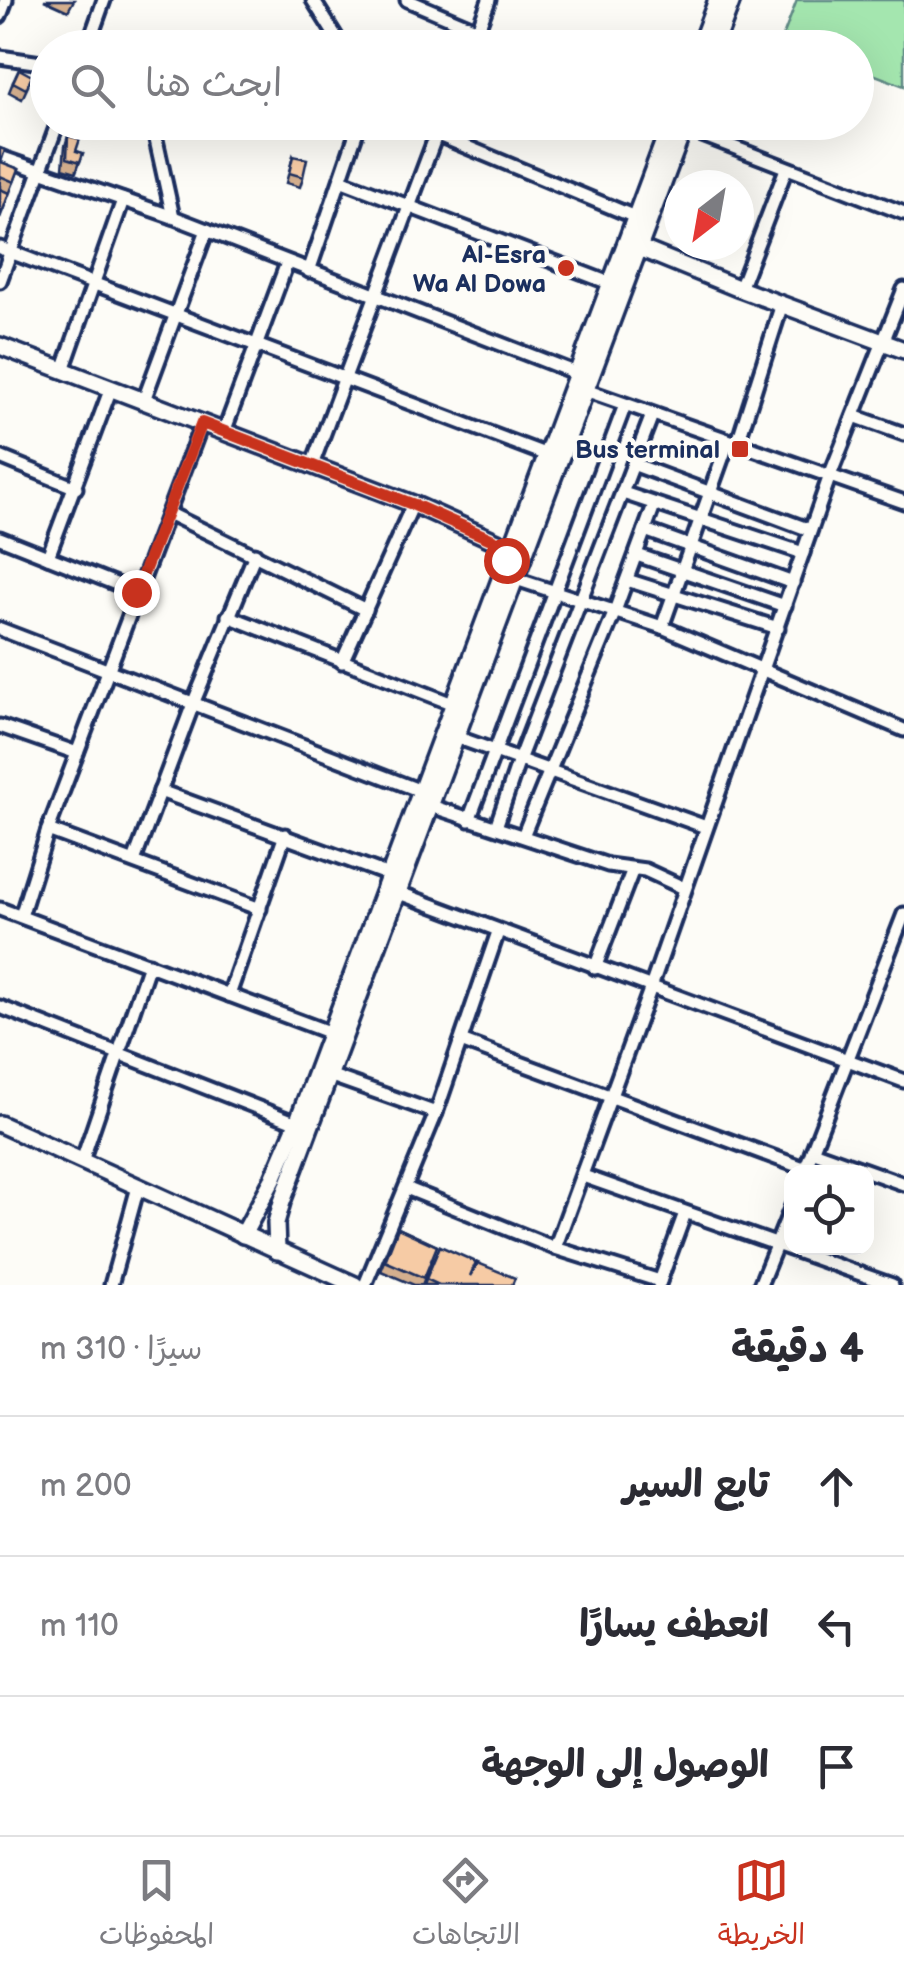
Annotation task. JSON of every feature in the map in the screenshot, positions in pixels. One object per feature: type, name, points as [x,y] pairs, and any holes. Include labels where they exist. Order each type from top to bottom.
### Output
[{"type":"street","points":[[93,30],[104,0]]},
{"type":"street","points":[[312,0],[331,30]]},
{"type":"street","points":[[407,0],[478,30],[489,0]]},
{"type":"street","points":[[706,30],[717,0]]},
{"type":"street","points":[[721,30],[732,0]]},
{"type":"street","points":[[0,57],[30,61]]},
{"type":"street","points":[[0,281],[5,250],[52,140]]},
{"type":"street","points":[[156,140],[172,217]]},
{"type":"street","points":[[309,271],[355,140]]},
{"type":"street","points":[[312,465],[435,140]]},
{"type":"street","points":[[446,140],[635,217]]},
{"type":"street","points":[[242,1235],[273,1179],[391,885],[431,806],[547,455],[586,382],[612,284],[634,246],[635,217],[672,140]]},
{"type":"street","points":[[277,1250],[278,1214],[329,1075],[421,791],[586,382],[674,140]]},
{"type":"street","points":[[719,140],[904,212]]},
{"type":"street","points":[[0,156],[207,230],[376,297],[586,382],[652,416],[904,502]]},
{"type":"street","points":[[740,289],[786,168]]},
{"type":"street","points":[[342,181],[612,284]]},
{"type":"street","points":[[63,370],[122,200]]},
{"type":"street","points":[[144,400],[207,230]]},
{"type":"street","points":[[634,246],[904,350]]},
{"type":"street","points":[[5,250],[547,455]]},
{"type":"street","points":[[224,432],[287,263]]},
{"type":"street","points":[[556,1248],[810,530],[904,289]]},
{"type":"street","points":[[662,628],[782,304]]},
{"type":"street","points":[[0,346],[412,504],[558,592],[662,628],[904,730]]},
{"type":"street","points":[[48,557],[111,388]]},
{"type":"street","points":[[469,820],[558,592],[625,405]]},
{"type":"street","points":[[496,827],[518,760],[652,416]]},
{"type":"street","points":[[854,416],[904,434]]},
{"type":"street","points":[[21,916],[48,830],[202,423]]},
{"type":"street","points":[[0,457],[76,488]]},
{"type":"street","points":[[634,464],[810,530]]},
{"type":"street","points":[[623,494],[803,553]]},
{"type":"street","points":[[342,662],[412,504]]},
{"type":"street","points":[[523,836],[654,505]]},
{"type":"street","points":[[168,513],[366,610]]},
{"type":"street","points":[[645,530],[794,583]]},
{"type":"street","points":[[0,538],[136,592]]},
{"type":"street","points":[[134,861],[192,704],[255,554]]},
{"type":"street","points":[[636,555],[785,606]]},
{"type":"street","points":[[626,580],[778,628]]},
{"type":"street","points":[[228,616],[453,704]]},
{"type":"street","points":[[0,630],[421,791]]},
{"type":"street","points":[[0,726],[77,753]]},
{"type":"street","points":[[456,737],[706,826]]},
{"type":"street","points":[[160,791],[285,836],[498,932],[904,1082]]},
{"type":"street","points":[[431,806],[608,865],[658,874],[684,888]]},
{"type":"street","points":[[48,830],[260,909]]},
{"type":"street","points":[[229,995],[285,836]]},
{"type":"street","points":[[595,968],[633,869]]},
{"type":"street","points":[[0,909],[331,1034]]},
{"type":"street","points":[[807,1165],[904,914]]},
{"type":"street","points":[[365,1285],[436,1113],[498,932]]},
{"type":"street","points":[[82,1161],[150,964]]},
{"type":"street","points":[[0,1006],[297,1123]]},
{"type":"street","points":[[461,1041],[790,1165]]},
{"type":"street","points":[[329,1075],[436,1113]]},
{"type":"street","points":[[0,1124],[355,1285]]},
{"type":"street","points":[[812,1150],[904,1184]]},
{"type":"street","points":[[583,1176],[892,1285]]},
{"type":"street","points":[[112,1285],[138,1187]]},
{"type":"street","points":[[406,1188],[556,1248],[660,1283],[685,1214]]},
{"type":"street","points":[[760,1285],[784,1225]]},
{"type":"green space","points":[[797,0],[904,0],[904,86],[874,75],[874,30],[785,30]]},
{"type":"building","points":[[19,69],[30,75],[26,89],[13,82]]},
{"type":"building","points":[[68,140],[80,140],[76,151],[83,153],[80,162],[67,158]]},
{"type":"building","points":[[0,148],[5,150],[1,162],[19,169],[14,182],[0,176]]},
{"type":"building","points":[[293,156],[307,159],[303,177],[289,173]]},
{"type":"building","points":[[0,189],[9,193],[3,210],[0,210]]},
{"type":"building","points":[[398,1228],[437,1246],[424,1278],[385,1261]]},
{"type":"building","points":[[440,1246],[476,1262],[470,1276],[478,1263],[515,1278],[512,1285],[439,1285],[426,1279]]},
{"type":"place","name":"Al-Esra Wa Al Dowa","points":[[566,268]]},
{"type":"place","name":"Bus terminal","points":[[740,449]]},
{"type":"route","points":[[136,592],[202,423],[412,504],[511,548],[506,560]]}]
